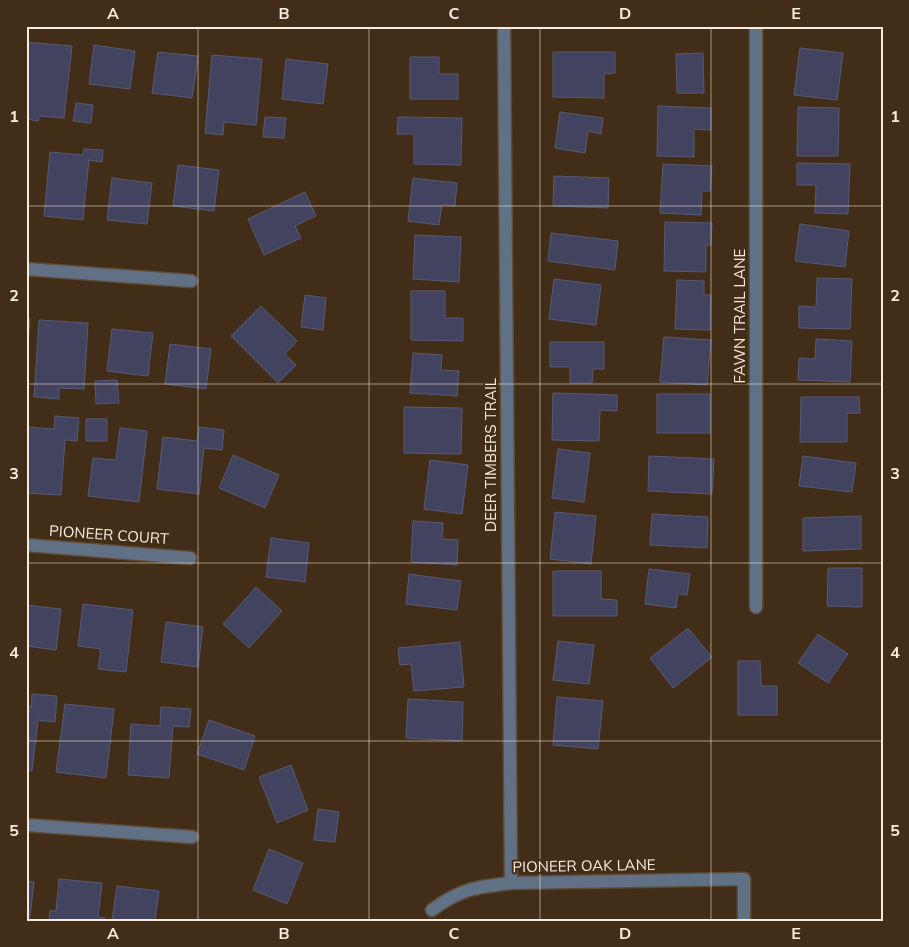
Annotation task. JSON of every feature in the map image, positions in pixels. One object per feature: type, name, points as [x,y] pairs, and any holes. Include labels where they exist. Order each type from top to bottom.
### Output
[{"type":"street","name":"DEER TIMBERS TRAIL","points":[[504,26],[510,883]]},
{"type":"street","name":"FAWN TRAIL LANE","points":[[756,26],[756,607]]},
{"type":"street","points":[[26,269],[191,281]]},
{"type":"street","name":"PIONEER COURT","points":[[26,545],[190,558]]},
{"type":"street","points":[[26,825],[192,837]]},
{"type":"street","name":"PIONEER OAK LANE","points":[[432,910],[451,896],[476,887],[510,883],[744,879],[744,921]]},
{"type":"building","points":[[26,42],[72,46],[64,118],[39,116],[38,121],[26,119]]},
{"type":"building","points":[[94,45],[135,51],[130,89],[89,84]]},
{"type":"building","points":[[800,48],[843,53],[837,100],[794,95]]},
{"type":"building","points":[[158,52],[198,56],[192,98],[152,93]]},
{"type":"building","points":[[553,52],[615,52],[615,73],[604,74],[604,98],[553,97]]},
{"type":"building","points":[[703,53],[704,93],[677,93],[676,54]]},
{"type":"building","points":[[212,55],[262,59],[256,125],[224,122],[223,135],[205,133]]},
{"type":"building","points":[[410,57],[439,57],[439,74],[458,74],[458,99],[410,99]]},
{"type":"building","points":[[286,59],[328,64],[323,104],[282,99]]},
{"type":"building","points":[[76,103],[93,105],[91,123],[73,121]]},
{"type":"building","points":[[658,106],[711,108],[711,130],[694,129],[694,157],[657,156]]},
{"type":"building","points":[[798,107],[839,108],[838,156],[797,156]]},
{"type":"building","points":[[560,112],[603,118],[601,134],[588,131],[585,153],[555,148]]},
{"type":"building","points":[[265,117],[286,118],[284,138],[263,137]]},
{"type":"building","points":[[398,117],[462,118],[461,165],[414,164],[414,134],[397,134]]},
{"type":"building","points":[[84,149],[103,150],[102,162],[89,160],[83,220],[44,216],[50,152],[83,155]]},
{"type":"building","points":[[797,163],[850,164],[848,214],[815,213],[816,185],[797,185]]},
{"type":"building","points":[[663,164],[712,166],[710,191],[702,191],[701,215],[660,213]]},
{"type":"building","points":[[178,165],[219,170],[214,211],[173,206]]},
{"type":"building","points":[[554,176],[609,178],[608,208],[553,206]]},
{"type":"building","points":[[112,178],[152,183],[147,224],[107,220]]},
{"type":"building","points":[[413,178],[457,183],[455,206],[442,204],[439,225],[408,221]]},
{"type":"building","points":[[305,192],[316,216],[295,226],[301,238],[264,255],[248,219]]},
{"type":"building","points":[[665,222],[712,223],[711,245],[706,245],[706,272],[664,271]]},
{"type":"building","points":[[800,224],[849,231],[845,267],[795,261]]},
{"type":"building","points":[[551,233],[618,241],[615,270],[548,261]]},
{"type":"building","points":[[415,235],[461,237],[459,282],[413,279]]},
{"type":"building","points":[[817,278],[852,279],[850,329],[799,328],[799,306],[816,307]]},
{"type":"building","points":[[554,279],[601,285],[596,325],[549,319]]},
{"type":"building","points":[[677,280],[704,281],[704,295],[711,295],[710,330],[675,329]]},
{"type":"building","points":[[411,291],[445,291],[445,318],[463,318],[463,341],[411,340]]},
{"type":"building","points":[[305,295],[326,298],[323,330],[301,327]]},
{"type":"building","points":[[261,306],[297,341],[285,354],[296,365],[278,383],[231,336]]},
{"type":"building","points":[[26,319],[30,319],[26,372]]},
{"type":"building","points":[[39,320],[88,323],[84,389],[59,388],[59,399],[34,397]]},
{"type":"building","points":[[112,329],[153,333],[148,376],[107,371]]},
{"type":"building","points":[[664,337],[711,340],[707,385],[660,382]]},
{"type":"building","points":[[816,339],[852,341],[850,382],[798,380],[799,358],[815,359]]},
{"type":"building","points":[[550,342],[604,342],[604,369],[593,369],[592,383],[570,383],[570,367],[550,367]]},
{"type":"building","points":[[170,344],[211,349],[206,389],[165,384]]},
{"type":"building","points":[[413,353],[442,355],[441,370],[459,371],[457,396],[410,393]]},
{"type":"building","points":[[117,380],[119,403],[96,404],[95,381]]},
{"type":"building","points":[[553,393],[617,395],[617,411],[600,410],[599,441],[552,440]]},
{"type":"building","points":[[657,394],[710,394],[710,433],[657,433]]},
{"type":"building","points":[[801,397],[859,397],[860,413],[847,413],[847,442],[800,442]]},
{"type":"building","points":[[404,407],[462,408],[461,454],[404,453]]},
{"type":"building","points":[[55,416],[79,418],[77,441],[65,440],[61,495],[26,493],[26,427],[54,429]]},
{"type":"building","points":[[86,419],[107,419],[107,441],[86,441]]},
{"type":"building","points":[[199,427],[224,430],[222,450],[204,448],[199,494],[157,489],[163,437],[197,441]]},
{"type":"building","points":[[120,428],[147,431],[139,502],[88,496],[93,458],[116,460]]},
{"type":"building","points":[[558,449],[590,453],[584,502],[552,498]]},
{"type":"building","points":[[233,455],[279,475],[265,508],[219,488]]},
{"type":"building","points":[[649,456],[714,459],[712,494],[648,491]]},
{"type":"building","points":[[803,456],[856,463],[852,492],[799,486]]},
{"type":"building","points":[[430,460],[468,465],[462,514],[424,509]]},
{"type":"building","points":[[555,512],[596,516],[591,564],[550,559]]},
{"type":"building","points":[[652,514],[708,517],[707,548],[650,545]]},
{"type":"building","points":[[861,516],[861,549],[803,551],[803,518]]},
{"type":"building","points":[[413,521],[443,523],[442,539],[458,540],[457,565],[411,562]]},
{"type":"building","points":[[271,538],[309,543],[305,582],[266,577]]},
{"type":"building","points":[[828,568],[862,568],[862,607],[827,606]]},
{"type":"building","points":[[649,569],[690,574],[687,595],[678,594],[676,608],[645,604]]},
{"type":"building","points":[[553,571],[601,571],[601,599],[617,600],[617,616],[553,616]]},
{"type":"building","points":[[409,574],[461,581],[457,610],[406,604]]},
{"type":"building","points":[[256,587],[282,611],[249,648],[223,624]]},
{"type":"building","points":[[83,604],[133,610],[126,672],[98,669],[101,649],[78,646]]},
{"type":"building","points":[[26,605],[61,609],[56,650],[26,646]]},
{"type":"building","points":[[166,622],[203,627],[198,667],[161,662]]},
{"type":"building","points":[[688,628],[712,657],[673,688],[650,658]]},
{"type":"building","points":[[818,634],[848,654],[828,683],[798,663]]},
{"type":"building","points":[[558,641],[594,645],[589,684],[553,680]]},
{"type":"building","points":[[460,642],[464,687],[414,691],[411,664],[400,665],[398,648]]},
{"type":"building","points":[[738,661],[760,661],[761,686],[777,686],[777,715],[738,715]]},
{"type":"building","points":[[32,694],[57,696],[55,722],[38,720],[32,771],[26,770],[26,706],[31,707]]},
{"type":"building","points":[[557,697],[603,701],[598,749],[553,745]]},
{"type":"building","points":[[408,699],[463,702],[462,741],[406,738]]},
{"type":"building","points":[[65,704],[114,709],[106,778],[56,772]]},
{"type":"building","points":[[161,707],[191,709],[189,727],[173,726],[169,778],[128,775],[131,724],[160,726]]},
{"type":"building","points":[[209,720],[255,736],[244,770],[197,754]]},
{"type":"building","points":[[291,765],[308,810],[277,823],[259,777]]},
{"type":"building","points":[[318,809],[339,812],[335,842],[314,840]]},
{"type":"building","points":[[269,849],[303,863],[287,904],[253,890]]},
{"type":"building","points":[[59,879],[102,883],[98,917],[105,918],[105,921],[49,921],[50,911],[56,911]]},
{"type":"building","points":[[26,881],[34,882],[30,917],[26,916]]},
{"type":"building","points":[[117,886],[159,891],[155,921],[112,921]]}]
